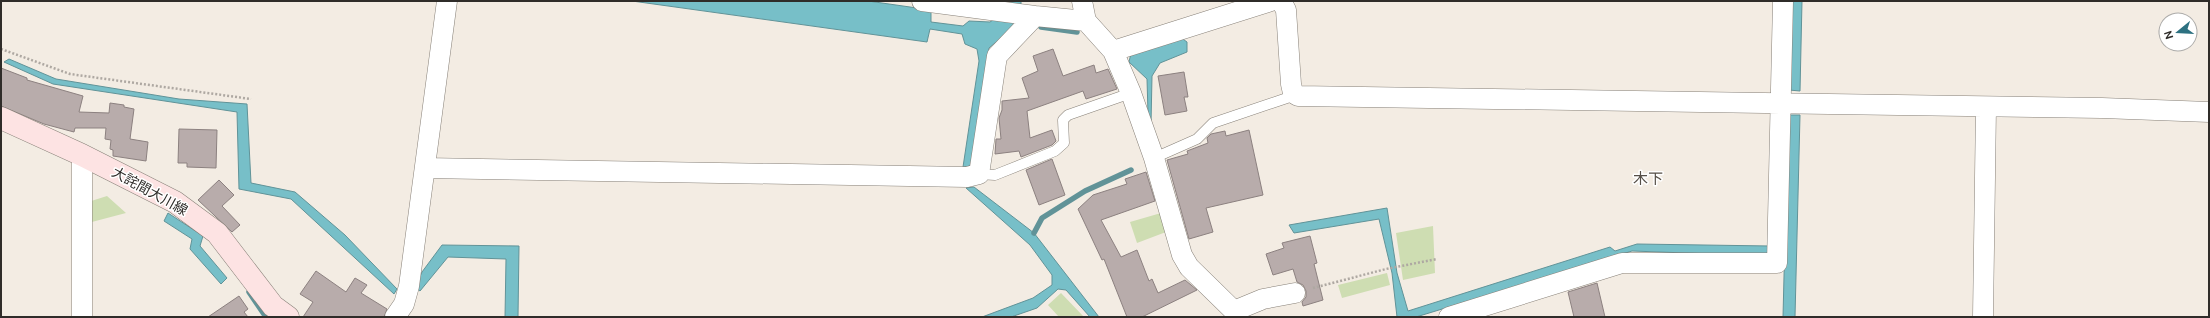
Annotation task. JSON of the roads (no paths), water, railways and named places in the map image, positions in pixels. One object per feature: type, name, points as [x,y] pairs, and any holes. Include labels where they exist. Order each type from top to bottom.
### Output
[{"type":"main road","name":"大詫間大川線","points":[[1,118],[82,155],[175,202],[217,233],[273,306],[288,317]]},
{"type":"street","points":[[395,317],[404,304],[409,286],[447,1]]},
{"type":"street","points":[[922,1],[1029,16],[1086,21]]},
{"type":"street","points":[[1082,1],[1086,21],[1113,52],[1131,93],[1154,158],[1182,255],[1189,267],[1236,314],[1263,299],[1295,293]]},
{"type":"street","points":[[1113,52],[1271,1]]},
{"type":"street","points":[[1281,1],[1286,10],[1291,84],[1293,92],[1298,96],[1781,102],[2102,108],[2209,112]]},
{"type":"street","points":[[1448,317],[1622,262],[1777,263],[1783,1]]},
{"type":"street","points":[[425,168],[967,177],[979,174],[997,56],[1029,16]]},
{"type":"street","points":[[1983,317],[1986,107]]},
{"type":"street","points":[[82,155],[82,317]]},
{"type":"lane","points":[[1154,158],[1197,139],[1214,123],[1287,98],[1293,92]]},
{"type":"lane","points":[[979,174],[995,175],[1055,151],[1064,143],[1063,120],[1068,115],[1131,93]]},
{"type":"water","points":[[632,1],[868,1],[931,10],[931,22],[963,26],[969,21],[990,22],[996,18],[992,1],[1021,1],[1021,7],[1015,7],[1014,27],[989,48],[971,166],[963,167],[979,61],[977,49],[965,44],[962,34],[930,29],[927,42]]},
{"type":"water","points":[[1791,1],[1802,1],[1800,91],[1789,90]]},
{"type":"water","points":[[1180,37],[1187,42],[1187,52],[1160,63],[1152,76],[1151,124],[1148,113],[1147,79],[1129,62],[1131,53]]},
{"type":"water","points":[[9,59],[56,79],[179,99],[247,104],[251,183],[295,192],[345,235],[397,289],[394,294],[291,199],[239,189],[237,112],[53,84],[4,62]]},
{"type":"water","points":[[1788,115],[1800,115],[1795,317],[1783,317]]},
{"type":"water","points":[[974,187],[1034,233],[1099,317],[1090,317],[1066,290],[1058,289],[1037,308],[1011,317],[982,317],[1033,298],[1052,285],[1052,275],[1030,245],[966,188]]},
{"type":"water","points":[[1387,208],[1397,273],[1408,311],[1610,247],[1615,251],[1637,244],[1770,246],[1770,256],[1632,251],[1416,317],[1397,317],[1392,273],[1379,219],[1294,233],[1289,225]]},
{"type":"water","points":[[168,213],[203,236],[200,246],[227,278],[221,284],[190,249],[192,239],[164,221]]},
{"type":"water","points":[[442,245],[519,246],[518,317],[505,317],[506,259],[448,257],[420,291],[415,287],[422,272]]},
{"type":"waterway","points":[[1041,27],[1077,32]]},
{"type":"waterway","points":[[1034,233],[1042,218],[1085,191],[1131,170]]},
{"type":"waterway","points":[[249,292],[266,317]]},
{"type":"district","name":"木下","points":[[1648,178]]}]
